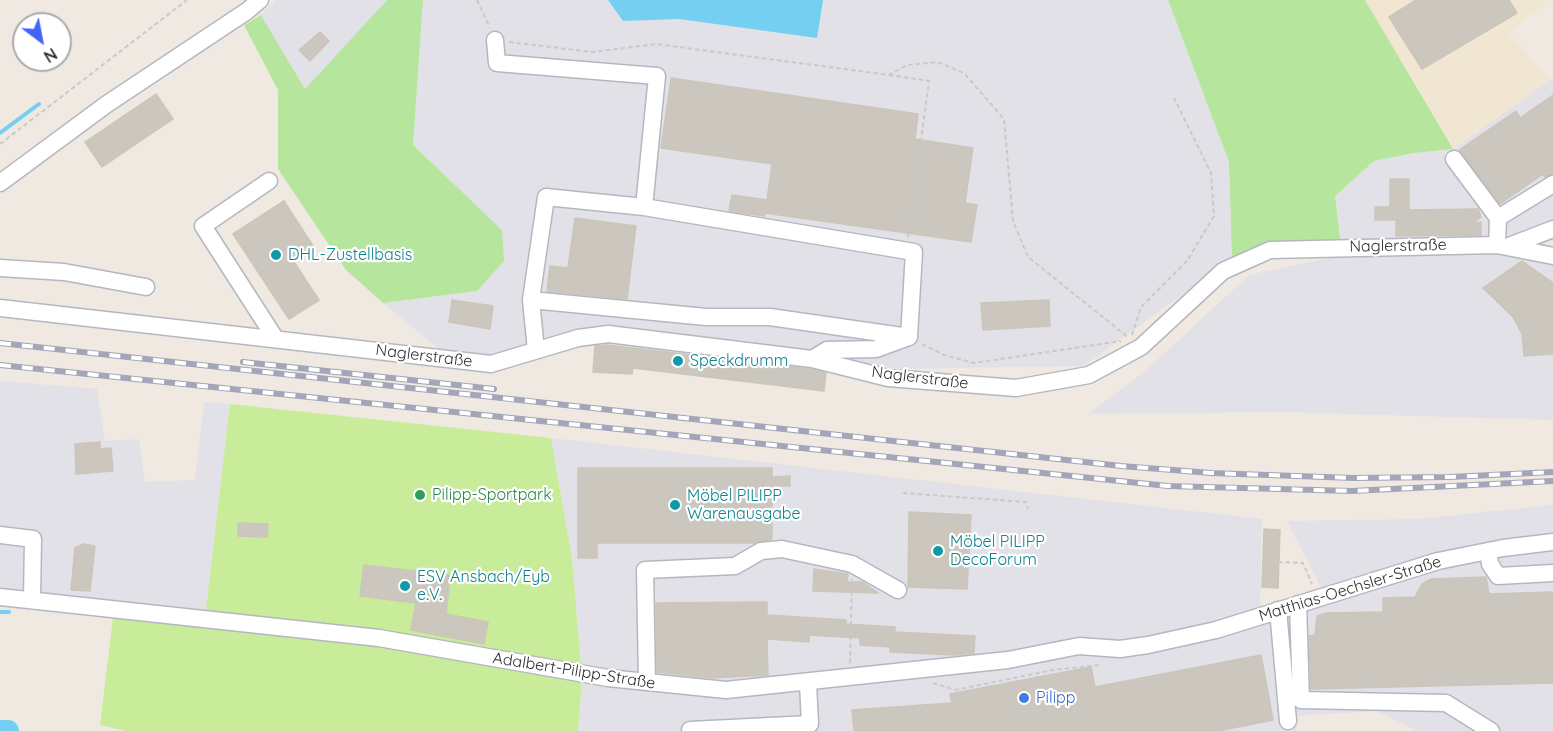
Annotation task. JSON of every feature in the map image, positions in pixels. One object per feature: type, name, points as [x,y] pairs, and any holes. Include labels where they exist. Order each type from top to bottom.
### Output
[{"type":"street","points":[[0,183],[107,104],[247,12],[260,0]]},
{"type":"street","points":[[495,40],[497,63],[657,76],[644,207]]},
{"type":"street","points":[[1454,159],[1498,218],[1503,245],[1553,229]]},
{"type":"street","points":[[269,181],[202,226],[275,338]]},
{"type":"street","points":[[1498,218],[1553,184]]},
{"type":"street","points":[[536,350],[531,300],[546,196],[644,207],[914,252],[909,337]]},
{"type":"street","name":"Naglerstraße","points":[[0,308],[491,364],[578,338],[608,334],[812,358],[888,378],[1016,388],[1089,375],[1136,343],[1223,271],[1270,249],[1503,245],[1553,256]]},
{"type":"street","points":[[0,268],[64,272],[146,287]]},
{"type":"street","points":[[531,300],[706,317],[770,317],[909,337]]},
{"type":"street","points":[[812,358],[827,350],[876,349],[909,337]]},
{"type":"street","points":[[0,535],[33,539],[32,600]]},
{"type":"street","name":"Matthias-Oechsler-Straße","points":[[1148,645],[1216,630],[1438,561],[1553,542]]},
{"type":"street","points":[[647,682],[645,570],[735,566],[760,551],[782,549],[852,564],[898,590]]},
{"type":"street","points":[[1488,551],[1490,564],[1498,576],[1553,573]]},
{"type":"street","name":"Adalbert-Pilipp-Straße","points":[[0,597],[379,638],[647,682],[726,690],[1008,660],[1079,645],[1120,649],[1148,645]]},
{"type":"street","points":[[1298,604],[1301,700],[1446,703],[1491,731]]},
{"type":"street","points":[[1278,610],[1288,721]]},
{"type":"street","points":[[690,730],[810,724],[808,683]]},
{"type":"path","points":[[0,144],[187,0]]},
{"type":"path","points":[[477,0],[495,40],[593,52],[656,44],[930,81],[906,251]]},
{"type":"path","points":[[889,75],[907,65],[937,62],[964,73],[1004,119],[1013,222],[1028,257],[1136,343]]},
{"type":"path","points":[[1136,343],[1141,307],[1187,261],[1214,216],[1211,172],[1174,98]]},
{"type":"path","points":[[909,337],[944,355],[974,363],[1136,343]]},
{"type":"path","points":[[903,493],[1026,502],[1028,509]]},
{"type":"path","points":[[1278,562],[1303,563],[1318,597]]},
{"type":"path","points":[[849,678],[852,564]]},
{"type":"path","points":[[926,680],[955,690],[1053,670],[1100,665]]},
{"type":"shaded area","points":[[276,0],[387,0],[305,89],[261,15]]},
{"type":"shaded area","points":[[423,0],[1168,0],[1229,162],[1232,258],[1084,366],[897,369],[815,353],[610,325],[505,356],[441,351],[383,303],[477,291],[502,230],[413,145]]},
{"type":"shaded area","points":[[1365,0],[1549,0],[1508,34],[1551,79],[1453,149]]},
{"type":"shaded area","points":[[1551,79],[1553,83],[1553,240],[1536,247],[1553,251],[1553,420],[1279,412],[1088,414],[1144,372],[1249,275],[1342,255],[1335,196],[1374,161],[1414,153],[1453,149]]},
{"type":"shaded area","points":[[0,381],[97,389],[105,441],[139,439],[145,482],[195,480],[204,402],[230,404],[204,626],[0,607]]},
{"type":"shaded area","points":[[551,438],[1262,519],[1260,608],[1321,587],[1287,521],[1417,519],[1553,505],[1553,731],[1418,731],[1376,711],[1297,716],[1296,731],[578,731],[582,679],[572,558]]},
{"type":"green space","points":[[387,0],[423,0],[413,145],[502,230],[504,261],[477,291],[383,303],[346,270],[278,169],[278,90],[244,25],[261,15],[305,89]]},
{"type":"green space","points":[[1168,0],[1365,0],[1453,149],[1414,153],[1374,161],[1335,196],[1342,255],[1232,258],[1229,162]]},
{"type":"green space","points":[[230,404],[551,438],[572,558],[582,679],[578,731],[127,731],[100,725],[113,618],[204,626]]},
{"type":"water","points":[[608,0],[823,0],[817,38],[679,19],[623,21]]},
{"type":"building","points":[[1416,0],[1509,0],[1517,13],[1422,69],[1389,17]]},
{"type":"building","points":[[320,32],[329,41],[310,61],[299,50]]},
{"type":"building","points":[[671,78],[918,114],[915,139],[973,148],[965,203],[977,205],[971,242],[765,213],[765,216],[729,211],[732,195],[767,200],[772,164],[661,148]]},
{"type":"building","points":[[156,94],[173,119],[102,167],[85,142]]},
{"type":"building","points":[[1553,95],[1553,174],[1545,177],[1543,174],[1500,204],[1459,150],[1516,111],[1520,118]]},
{"type":"building","points":[[1390,179],[1409,179],[1409,210],[1478,209],[1481,217],[1472,224],[1481,222],[1481,235],[1396,236],[1396,220],[1375,220],[1375,207],[1390,207]]},
{"type":"building","name":"DHL-Zustellbasis","points":[[284,201],[315,249],[294,262],[319,300],[289,319],[233,234]]},
{"type":"building","points":[[575,218],[636,226],[627,299],[547,291],[550,266],[568,268]]},
{"type":"building","points":[[1522,261],[1553,283],[1553,354],[1524,356],[1522,334],[1513,317],[1483,288]]},
{"type":"building","points":[[452,300],[493,306],[490,329],[449,322]]},
{"type":"building","points":[[1049,300],[1050,326],[983,330],[981,303]]},
{"type":"building","points":[[607,345],[810,369],[826,373],[824,391],[633,368],[632,374],[593,372],[595,346]]},
{"type":"building","points":[[100,442],[100,449],[111,448],[113,471],[76,474],[75,444]]},
{"type":"building","name":"Möbel PILIPP Warenausgabe","points":[[578,468],[772,468],[772,477],[790,476],[790,486],[772,486],[772,539],[754,543],[597,543],[597,558],[578,558]]},
{"type":"building","name":"Möbel PILIPP DecoForum","points":[[909,512],[971,515],[967,589],[908,587]]},
{"type":"building","points":[[238,523],[268,524],[267,537],[238,536]]},
{"type":"building","points":[[1264,529],[1280,530],[1278,588],[1262,587]]},
{"type":"building","points":[[84,544],[95,546],[90,591],[71,590],[75,548]]},
{"type":"building","points":[[364,565],[450,575],[446,614],[488,622],[484,644],[411,630],[416,603],[360,596]]},
{"type":"building","points":[[814,569],[848,574],[847,582],[863,582],[878,593],[813,591]]},
{"type":"building","points":[[1486,577],[1489,594],[1553,592],[1553,683],[1311,689],[1309,636],[1315,635],[1317,616],[1327,613],[1383,612],[1383,598],[1415,597],[1422,584],[1431,579]]},
{"type":"building","points":[[767,602],[767,615],[846,620],[846,624],[895,627],[895,632],[975,636],[974,653],[955,655],[890,652],[890,647],[860,645],[860,638],[809,635],[809,642],[767,639],[768,675],[712,678],[657,672],[656,603]]},
{"type":"building","points":[[1261,655],[1273,720],[1218,731],[854,731],[852,710],[952,703],[950,694],[1091,667],[1095,687]]},
{"type":"waterway","points":[[0,133],[39,104]]},
{"type":"waterway","points":[[0,612],[9,612]]},
{"type":"waterway","points":[[0,731],[8,731]]},
{"type":"railway","points":[[0,343],[1121,466],[1211,473],[1353,478],[1450,477],[1553,472]]},
{"type":"railway","points":[[243,362],[494,389]]},
{"type":"railway","points":[[0,365],[1168,486],[1352,491],[1553,481]]},
{"type":"place","name":"DHL-Zustellbasis","points":[[276,255]]},
{"type":"place","name":"Speckdrumm","points":[[678,361]]},
{"type":"place","name":"Pilipp-Sportpark","points":[[420,495]]},
{"type":"place","name":"Möbel PILIPP Warenausgabe","points":[[675,505]]},
{"type":"place","name":"Möbel PILIPP DecoForum","points":[[938,551]]},
{"type":"place","name":"ESV Ansbach/Eyb e.V.","points":[[405,586]]},
{"type":"place","name":"Pilipp","points":[[1024,698]]}]
